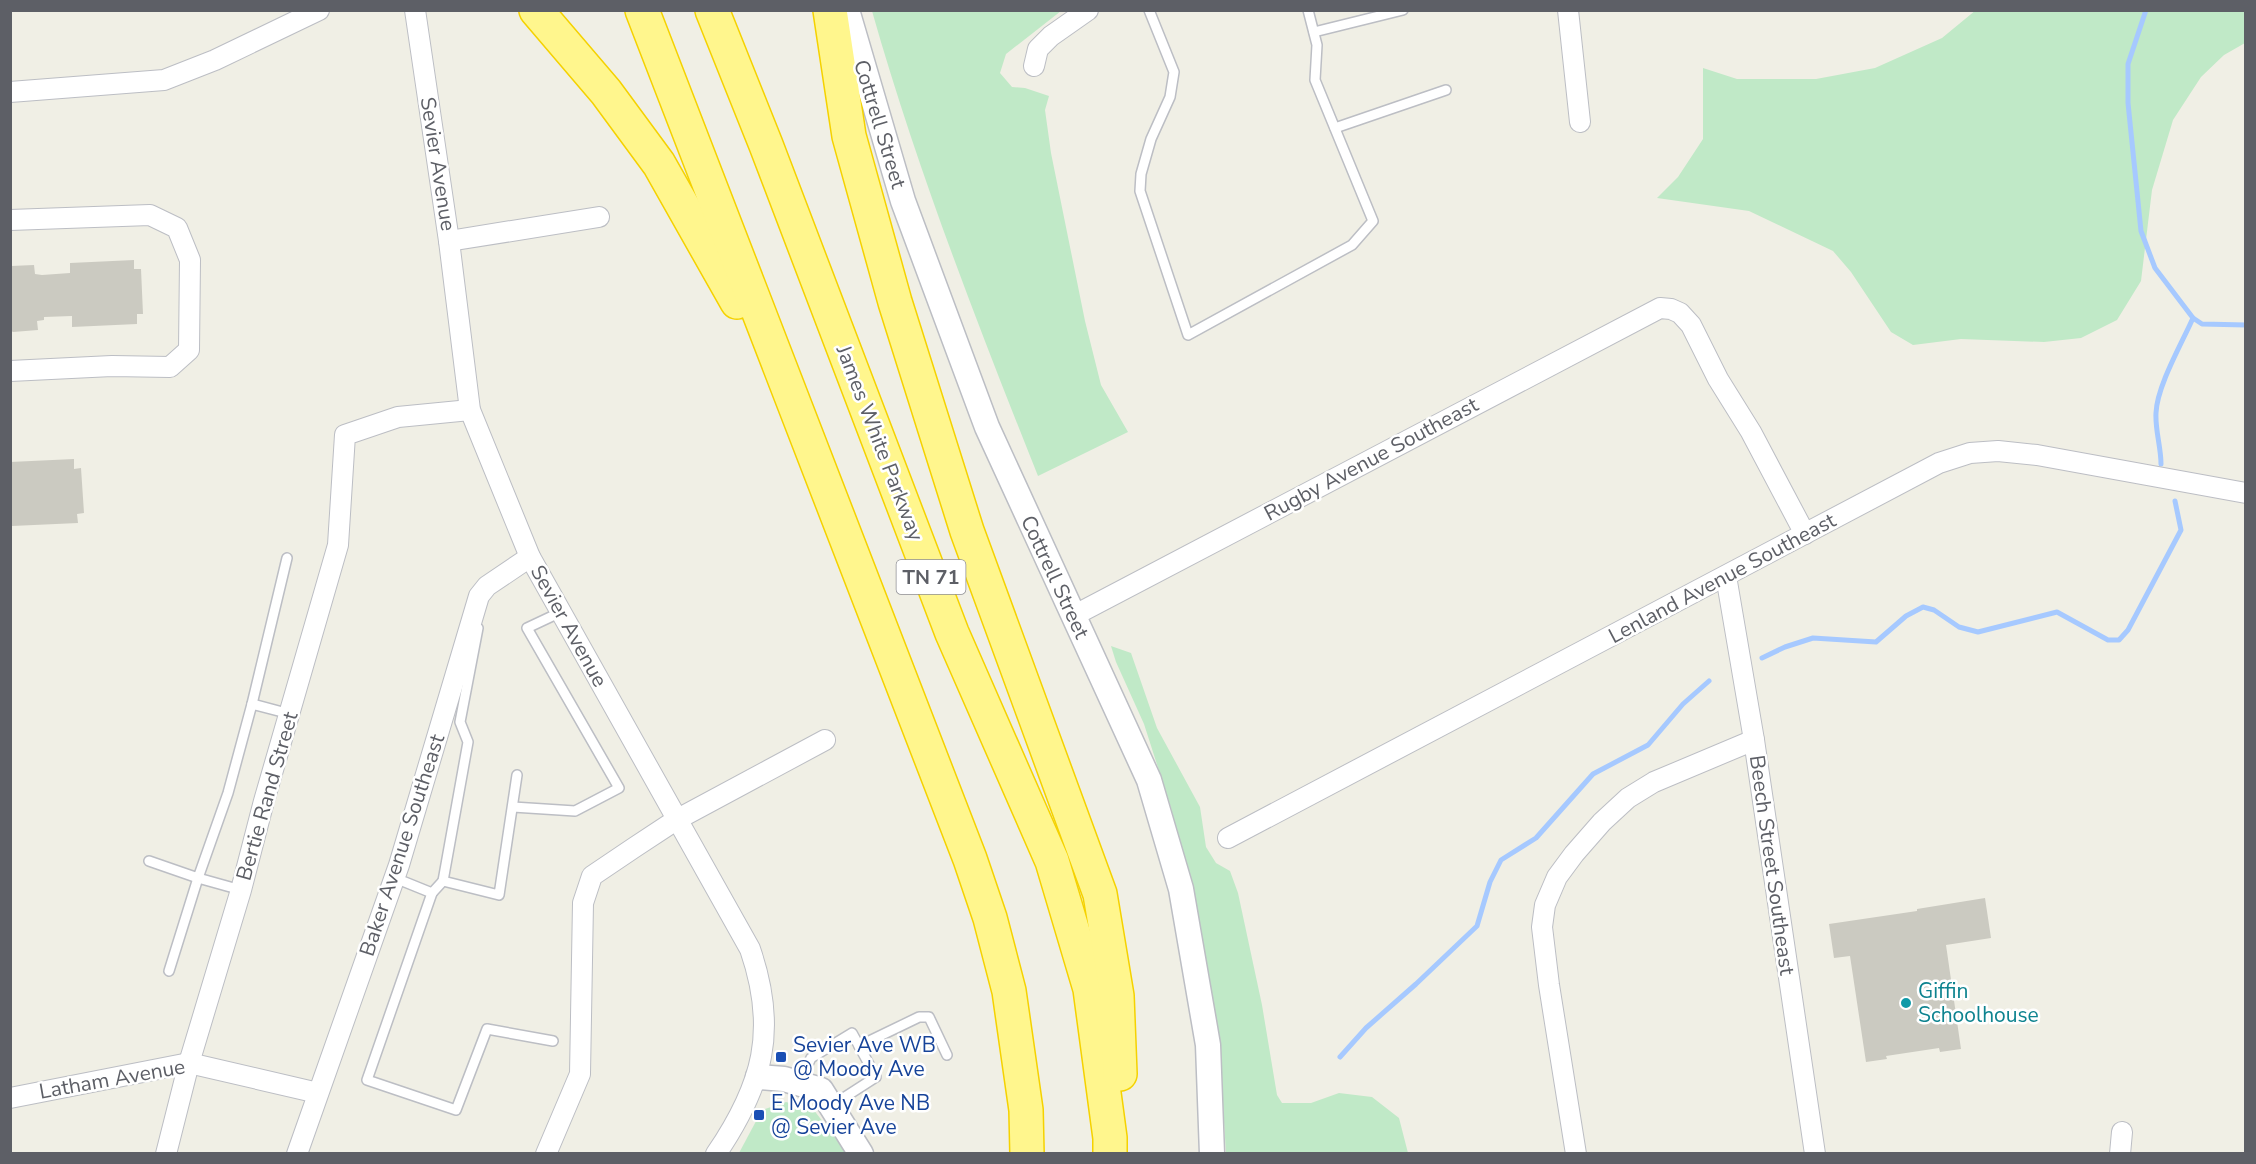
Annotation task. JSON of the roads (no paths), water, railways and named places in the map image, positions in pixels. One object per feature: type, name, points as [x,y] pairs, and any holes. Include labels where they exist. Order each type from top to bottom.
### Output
[{"type":"highway","points":[[536,10],[606,92],[659,164],[793,399]]},
{"type":"highway","name":"TN 71","points":[[642,10],[970,858],[990,918],[1009,991],[1026,1110],[1027,1154]]},
{"type":"highway","name":"James White Parkway","points":[[712,10],[766,145],[952,633],[1052,861],[1090,989],[1110,1138],[1110,1154]]},
{"type":"highway","points":[[830,10],[849,136],[895,302],[967,531],[1100,894],[1117,996],[1122,1120],[1119,1154]]},
{"type":"street","points":[[10,92],[164,80],[215,60],[319,10]]},
{"type":"street","name":"Sevier Avenue","points":[[415,10],[449,241],[470,410],[530,557],[750,949],[758,972],[765,1022],[758,1077],[736,1124],[716,1154]]},
{"type":"street","name":"Cottrell Street","points":[[847,10],[903,201],[983,416],[1149,780],[1181,890],[1208,1045],[1212,1154]]},
{"type":"street","points":[[1034,66],[1038,49],[1051,36],[1088,10]]},
{"type":"street","points":[[1568,10],[1580,122]]},
{"type":"street","points":[[10,220],[150,215],[177,228],[190,260],[189,350],[170,367],[112,366],[10,371]]},
{"type":"street","points":[[449,241],[599,217]]},
{"type":"street","name":"Rugby Avenue Southeast","points":[[1073,616],[1660,308],[1680,313],[1691,325],[1718,379],[1751,432],[1805,534]]},
{"type":"street","name":"Bertie Rand Street","points":[[166,1154],[189,1063],[241,891],[264,801],[338,545],[345,435],[398,417],[470,410]]},
{"type":"street","name":"Lenland Avenue Southeast","points":[[1228,838],[1939,463],[1970,453],[1998,452],[2037,455],[2246,493]]},
{"type":"street","points":[[487,586],[530,557]]},
{"type":"street","name":"Beech Street Southeast","points":[[1726,576],[1754,740],[1815,1154]]},
{"type":"street","name":"Baker Avenue Southeast","points":[[297,1154],[395,878],[480,596],[487,586]]},
{"type":"street","points":[[1576,1154],[1542,927],[1545,905],[1557,877],[1602,822],[1628,798],[1654,782],[1754,740]]},
{"type":"street","points":[[546,1154],[580,1074],[583,903],[592,876],[676,820],[825,741]]},
{"type":"street","name":"Latham Avenue","points":[[10,1098],[189,1063],[318,1093]]},
{"type":"street","points":[[758,1077],[784,1079],[821,1090],[861,1154]]},
{"type":"street","points":[[2120,1154],[2122,1132]]},
{"type":"lane","points":[[1149,10],[1155,20],[1174,72],[1170,97],[1151,139],[1140,191],[1188,335],[1352,245],[1373,221],[1315,80],[1317,45],[1308,10]]},
{"type":"lane","points":[[1314,32],[1403,10]]},
{"type":"lane","points":[[1335,128],[1446,90]]},
{"type":"lane","points":[[169,970],[228,793],[252,704],[286,558]]},
{"type":"lane","points":[[487,586],[460,722],[468,742],[443,881],[432,893],[367,1080],[456,1110],[487,1029],[553,1041]]},
{"type":"lane","points":[[513,807],[575,811],[619,788],[527,628],[561,612]]},
{"type":"lane","points":[[252,704],[290,714]]},
{"type":"lane","points":[[443,881],[499,895],[517,775]]},
{"type":"lane","points":[[149,861],[241,891]]},
{"type":"lane","points":[[395,878],[432,893]]},
{"type":"lane","points":[[859,1046],[919,1017],[929,1017],[947,1055]]},
{"type":"lane","points":[[799,1084],[811,1058],[852,1033],[876,1077],[831,1106]]},
{"type":"waterway","points":[[2146,10],[2128,64],[2128,103],[2141,231],[2155,268],[2193,318],[2165,378],[2157,402],[2156,419],[2161,464]]},
{"type":"waterway","points":[[2193,318],[2202,324],[2246,325]]},
{"type":"waterway","points":[[1762,658],[1785,647],[1813,638],[1876,642],[1906,616],[1923,607],[1934,610],[1959,627],[1978,632],[2057,612],[2108,640],[2119,640],[2128,630],[2181,530],[2175,501]]},
{"type":"waterway","points":[[1340,1057],[1366,1028],[1477,926],[1490,882],[1501,860],[1536,838],[1593,774],[1648,745],[1683,704],[1709,681]]},
{"type":"place","name":"Giffin Schoolhouse","points":[[1906,1003]]},
{"type":"place","name":"Sevier Ave WB @ Moody Ave","points":[[781,1057]]},
{"type":"place","name":"E Moody Ave NB @ Sevier Ave","points":[[759,1115]]}]
